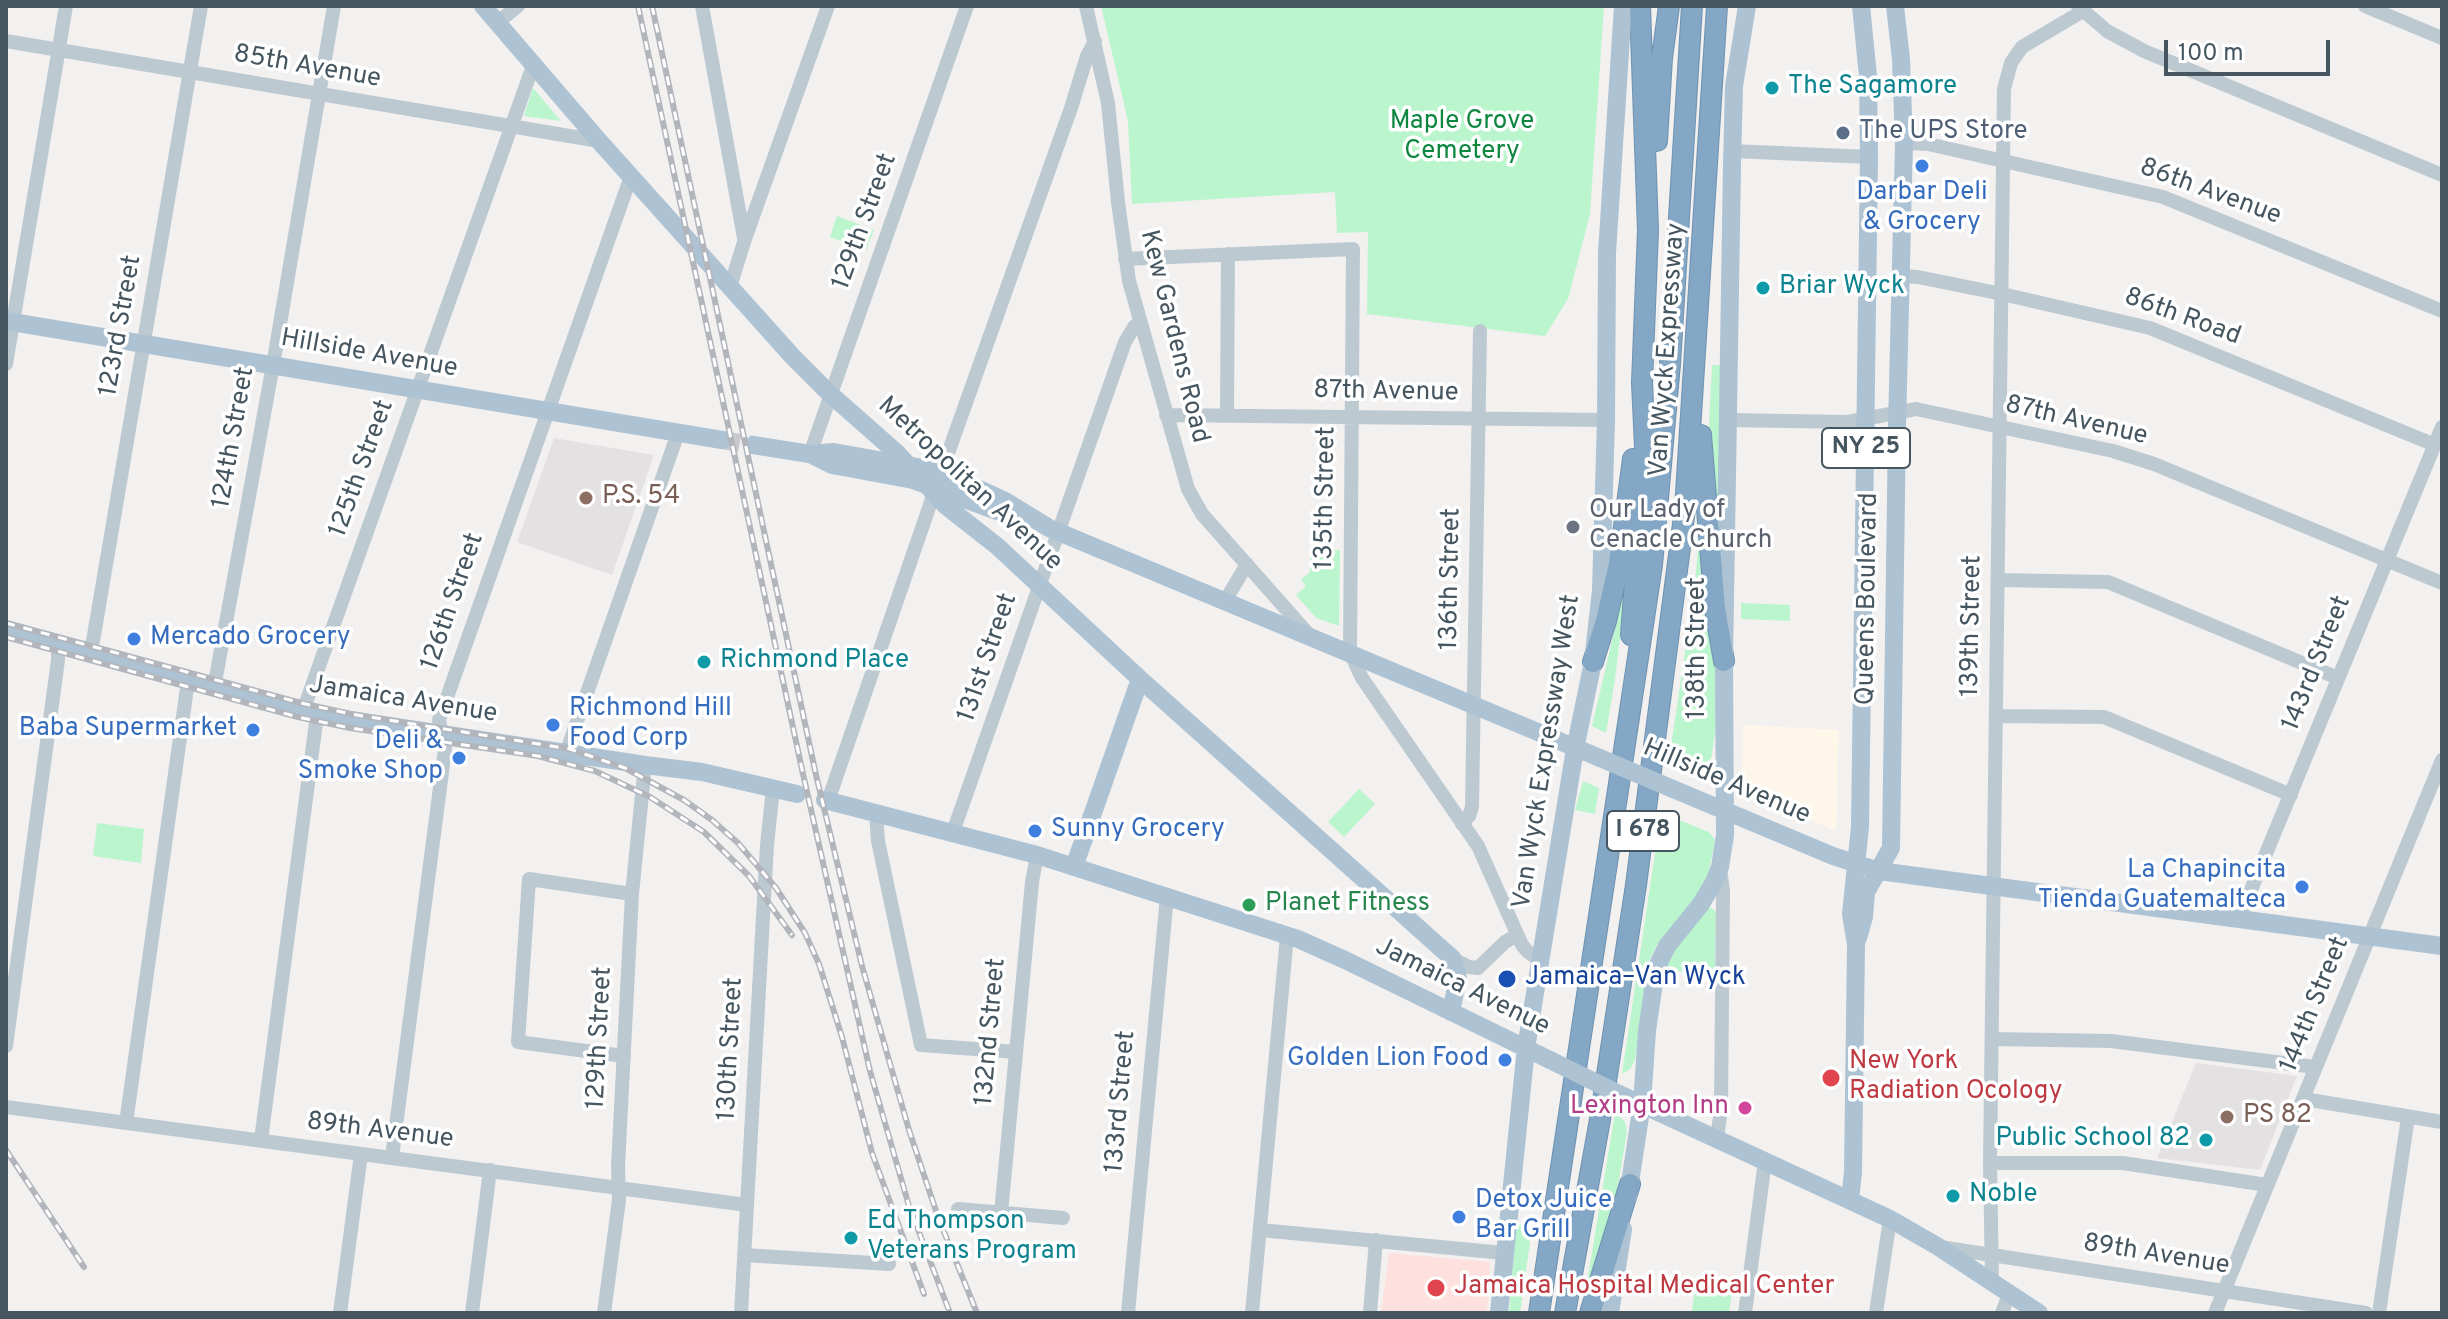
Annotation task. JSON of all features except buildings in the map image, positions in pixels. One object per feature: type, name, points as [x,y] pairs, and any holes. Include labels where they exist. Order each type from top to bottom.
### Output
[{"type":"highway","points":[[1629,723],[1632,615],[1645,458],[1642,383],[1648,230],[1640,6]]},
{"type":"highway","points":[[1644,94],[1650,6]]},
{"type":"highway","points":[[1648,230],[1656,160],[1663,40],[1669,6]]},
{"type":"highway","name":"Van Wyck Expressway","points":[[1539,1313],[1651,578],[1661,484],[1692,6]]},
{"type":"highway","name":"Van Wyck Expressway","points":[[1565,1313],[1601,1114],[1655,748],[1685,509],[1717,6]]},
{"type":"highway","points":[[1713,73],[1727,6]]},
{"type":"highway","points":[[1695,346],[1715,609],[1724,661]]},
{"type":"highway","points":[[1593,662],[1619,564],[1642,383]]},
{"type":"highway","points":[[1590,1313],[1630,1184]]},
{"type":"main road","name":"Metropolitan Avenue","points":[[483,6],[599,141],[830,394],[957,516],[997,546],[1140,679],[1453,959]]},
{"type":"main road","name":"Van Wyck Expressway West","points":[[1499,1313],[1526,1048],[1575,749],[1593,662],[1601,590],[1607,253],[1623,6]]},
{"type":"main road","name":"138th Street","points":[[1726,812],[1724,661],[1732,151],[1734,86],[1747,6]]},
{"type":"main road","name":"Queens Boulevard","points":[[1850,1200],[1856,945],[1851,914],[1861,783],[1869,157],[1868,76],[1861,6]]},
{"type":"main road","name":"Queens Boulevard","points":[[1856,945],[1864,917],[1866,892],[1891,848],[1904,143],[1901,59],[1895,6]]},
{"type":"main road","name":"Hillside Avenue","points":[[10,322],[722,440]]},
{"type":"main road","name":"Hillside Avenue","points":[[753,445],[810,454],[834,452],[941,473],[1005,501],[1059,532],[1857,865],[1879,871],[1994,887],[2442,946]]},
{"type":"main road","name":"Hillside Avenue","points":[[810,454],[832,465],[930,488],[1031,518]]},
{"type":"main road","points":[[980,505],[975,520],[997,546]]},
{"type":"main road","name":"Jamaica Avenue","points":[[6,629],[310,713],[702,772],[797,794]]},
{"type":"main road","points":[[1074,867],[1140,679]]},
{"type":"main road","name":"Jamaica Avenue","points":[[827,801],[1037,855],[1287,936],[1345,960],[1619,1094],[1890,1219],[2039,1313]]},
{"type":"main road","points":[[1610,1313],[1642,1104],[1647,1031],[1656,969],[1667,946],[1710,890],[1720,867],[1726,812]]},
{"type":"main road","points":[[1451,1012],[1458,974],[1453,959]]},
{"type":"street","points":[[6,364],[10,322],[66,6]]},
{"type":"street","name":"123rd Street","points":[[87,653],[93,641],[201,6]]},
{"type":"street","name":"124th Street","points":[[214,688],[334,6]]},
{"type":"street","points":[[498,22],[518,6]]},
{"type":"street","points":[[702,6],[745,239]]},
{"type":"street","points":[[730,287],[828,6]]},
{"type":"street","name":"129th Street","points":[[810,454],[967,6]]},
{"type":"street","name":"Kew Gardens Road","points":[[1086,6],[1106,93],[1125,259],[1166,415],[1194,502],[1310,636]]},
{"type":"street","points":[[2365,6],[2442,38]]},
{"type":"street","points":[[2081,8],[2107,31],[2144,51],[2442,175]]},
{"type":"street","name":"139th Street","points":[[1992,1282],[1990,1163],[2004,89],[2014,58],[2029,42],[2081,8]]},
{"type":"street","name":"85th Avenue","points":[[6,41],[599,141]]},
{"type":"street","points":[[941,473],[1087,56],[1095,41]]},
{"type":"street","name":"125th Street","points":[[261,1140],[310,713],[417,389],[534,63]]},
{"type":"street","points":[[1071,108],[1086,92],[1106,93]]},
{"type":"street","name":"86th Avenue","points":[[1904,143],[1928,144],[2163,197],[2442,311]]},
{"type":"street","points":[[1732,151],[1869,157]]},
{"type":"street","name":"126th Street","points":[[392,1157],[445,749],[439,720],[631,176]]},
{"type":"street","name":"135th Street","points":[[1228,254],[1353,249],[1350,652]]},
{"type":"street","points":[[1125,259],[1228,254],[1227,415]]},
{"type":"street","name":"86th Road","points":[[1901,276],[2002,294],[2150,328],[2435,445]]},
{"type":"street","name":"131st Street","points":[[953,832],[1125,342],[1140,322]]},
{"type":"street","name":"136th Street","points":[[1462,824],[1472,807],[1480,331]]},
{"type":"street","name":"87th Avenue","points":[[1727,420],[1808,422],[1865,419],[1898,411],[1925,410],[2133,457],[2442,583]]},
{"type":"street","name":"87th Avenue","points":[[1166,415],[1606,420]]},
{"type":"street","name":"143rd Street","points":[[2239,919],[2442,427]]},
{"type":"street","points":[[566,753],[678,433]]},
{"type":"street","points":[[827,801],[930,488]]},
{"type":"street","points":[[1225,601],[1247,564]]},
{"type":"street","points":[[1998,580],[2108,582],[2338,678]]},
{"type":"street","points":[[6,1046],[58,644]]},
{"type":"street","points":[[1350,652],[1362,678],[1483,855],[1525,949],[1540,960]]},
{"type":"street","points":[[126,1123],[188,681]]},
{"type":"street","points":[[1996,716],[2104,717],[2291,795]]},
{"type":"street","name":"144th Street","points":[[2215,1313],[2369,937],[2434,799],[2442,760]]},
{"type":"street","name":"129th Street","points":[[604,1313],[620,1186],[618,1166],[632,894],[645,765]]},
{"type":"street","name":"130th Street","points":[[741,1313],[767,845],[773,788]]},
{"type":"street","points":[[876,813],[878,841],[921,1045],[1016,1052]]},
{"type":"street","name":"132nd Street","points":[[1001,1213],[1037,855]]},
{"type":"street","points":[[1717,1139],[1721,1079],[1723,891],[1720,867]]},
{"type":"street","points":[[624,1056],[518,1042],[529,879],[632,894]]},
{"type":"street","name":"133rd Street","points":[[1128,1313],[1167,896]]},
{"type":"street","points":[[1453,959],[1478,968],[1505,942],[1517,935]]},
{"type":"street","points":[[1252,1313],[1287,936]]},
{"type":"street","points":[[1992,1039],[2111,1041],[2315,1067]]},
{"type":"street","points":[[2304,1099],[2442,1122]]},
{"type":"street","name":"89th Avenue","points":[[6,1107],[747,1205]]},
{"type":"street","points":[[2379,1313],[2408,1117]]},
{"type":"street","points":[[340,1313],[361,1154]]},
{"type":"street","points":[[1745,1313],[1765,1161]]},
{"type":"street","points":[[1990,1163],[2123,1163],[2267,1185]]},
{"type":"street","points":[[472,1313],[490,1170]]},
{"type":"street","points":[[958,1209],[1063,1218]]},
{"type":"street","points":[[1876,1313],[1890,1219]]},
{"type":"street","points":[[1260,1230],[1504,1253]]},
{"type":"street","points":[[1370,1313],[1376,1240]]},
{"type":"street","name":"89th Avenue","points":[[1937,1246],[2366,1313]]},
{"type":"street","points":[[744,1255],[889,1264]]},
{"type":"street","points":[[2002,1313],[2009,1294]]},
{"type":"shaded area","name":"P.S. 54","points":[[554,438],[654,455],[612,575],[517,542]]},
{"type":"shaded area","points":[[1743,725],[1839,730],[1836,831],[1742,791]]},
{"type":"shaded area","name":"PS 82","points":[[2196,1063],[2297,1076],[2260,1170],[2157,1158]]},
{"type":"shaded area","name":"Jamaica Hospital Medical Center","points":[[1389,1253],[1490,1262],[1487,1313],[1381,1313]]},
{"type":"green space","name":"Maple Grove Cemetery","points":[[1101,6],[1604,6],[1590,214],[1568,299],[1545,336],[1367,314],[1368,232],[1337,233],[1335,192],[1132,204],[1128,121]]},
{"type":"green space","points":[[533,88],[561,121],[524,116]]},
{"type":"green space","points":[[837,216],[874,230],[866,250],[830,237]]},
{"type":"green space","points":[[1712,365],[1722,365],[1718,496],[1715,504],[1708,444]]},
{"type":"green space","points":[[1701,522],[1720,698],[1709,774],[1669,759]]},
{"type":"green space","points":[[1340,550],[1339,626],[1316,618],[1296,595],[1306,586],[1301,580],[1310,572],[1310,551]]},
{"type":"green space","points":[[1625,597],[1606,733],[1592,726],[1622,598]]},
{"type":"green space","points":[[1741,603],[1790,605],[1790,621],[1741,619]]},
{"type":"green space","points":[[1583,781],[1599,788],[1595,814],[1575,810]]},
{"type":"green space","points":[[1359,789],[1375,804],[1344,837],[1328,822]]},
{"type":"green space","points":[[1661,813],[1709,832],[1715,840],[1709,872],[1697,897],[1657,945],[1649,961],[1635,1060],[1630,1069],[1622,1074]]},
{"type":"green space","points":[[97,823],[144,829],[141,863],[93,856]]},
{"type":"green space","points":[[1710,907],[1716,912],[1715,972],[1665,971],[1670,955]]},
{"type":"green space","points":[[1615,1113],[1625,1122],[1627,1132],[1615,1203],[1582,1313]]},
{"type":"green space","points":[[1516,1223],[1532,1228],[1520,1313],[1509,1313]]},
{"type":"green space","points":[[1695,1288],[1732,1293],[1729,1313],[1692,1311]]},
{"type":"tunnel","points":[[722,440],[753,445]]},
{"type":"railway","points":[[638,6],[870,1071],[909,1206],[950,1313]]},
{"type":"railway","points":[[652,6],[816,775],[862,966],[909,1130],[938,1217],[977,1313]]},
{"type":"railway","points":[[6,623],[301,703],[351,714],[570,749],[625,768],[684,800],[712,820],[738,843],[776,888],[805,933],[819,964],[842,1037],[872,1153],[924,1294]]},
{"type":"railway","points":[[6,637],[298,717],[350,728],[538,756],[595,771],[650,797],[704,832],[749,876],[792,935]]},
{"type":"railway","points":[[6,1150],[84,1267]]},
{"type":"place","name":"The Sagamore","points":[[1772,88]]},
{"type":"place","name":"The UPS Store","points":[[1843,133]]},
{"type":"place","name":"Darbar Deli & Grocery","points":[[1922,166]]},
{"type":"place","name":"Briar Wyck","points":[[1763,288]]},
{"type":"place","name":"P.S. 54","points":[[586,498]]},
{"type":"place","name":"Our Lady of Cenacle Church","points":[[1573,527]]},
{"type":"place","name":"Mercado Grocery","points":[[134,639]]},
{"type":"place","name":"Richmond Place","points":[[704,662]]},
{"type":"place","name":"Richmond Hill Food Corp","points":[[553,725]]},
{"type":"place","name":"Baba Supermarket","points":[[253,730]]},
{"type":"place","name":"Deli & Smoke Shop","points":[[459,758]]},
{"type":"place","name":"Sunny Grocery","points":[[1035,831]]},
{"type":"place","name":"La Chapincita Tienda Guatemalteca","points":[[2302,887]]},
{"type":"place","name":"Planet Fitness","points":[[1249,905]]},
{"type":"place","name":"Jamaica–Van Wyck","points":[[1507,979]]},
{"type":"place","name":"Golden Lion Food","points":[[1505,1060]]},
{"type":"place","name":"New York Radiation Ocology","points":[[1831,1078]]},
{"type":"place","name":"Lexington Inn","points":[[1745,1108]]},
{"type":"place","name":"PS 82","points":[[2227,1117]]},
{"type":"place","name":"Public School 82","points":[[2206,1140]]},
{"type":"place","name":"Noble","points":[[1953,1196]]},
{"type":"place","name":"Detox Juice Bar Grill","points":[[1459,1217]]},
{"type":"place","name":"Ed Thompson Veterans Program","points":[[851,1238]]},
{"type":"place","name":"Jamaica Hospital Medical Center","points":[[1436,1288]]}]
